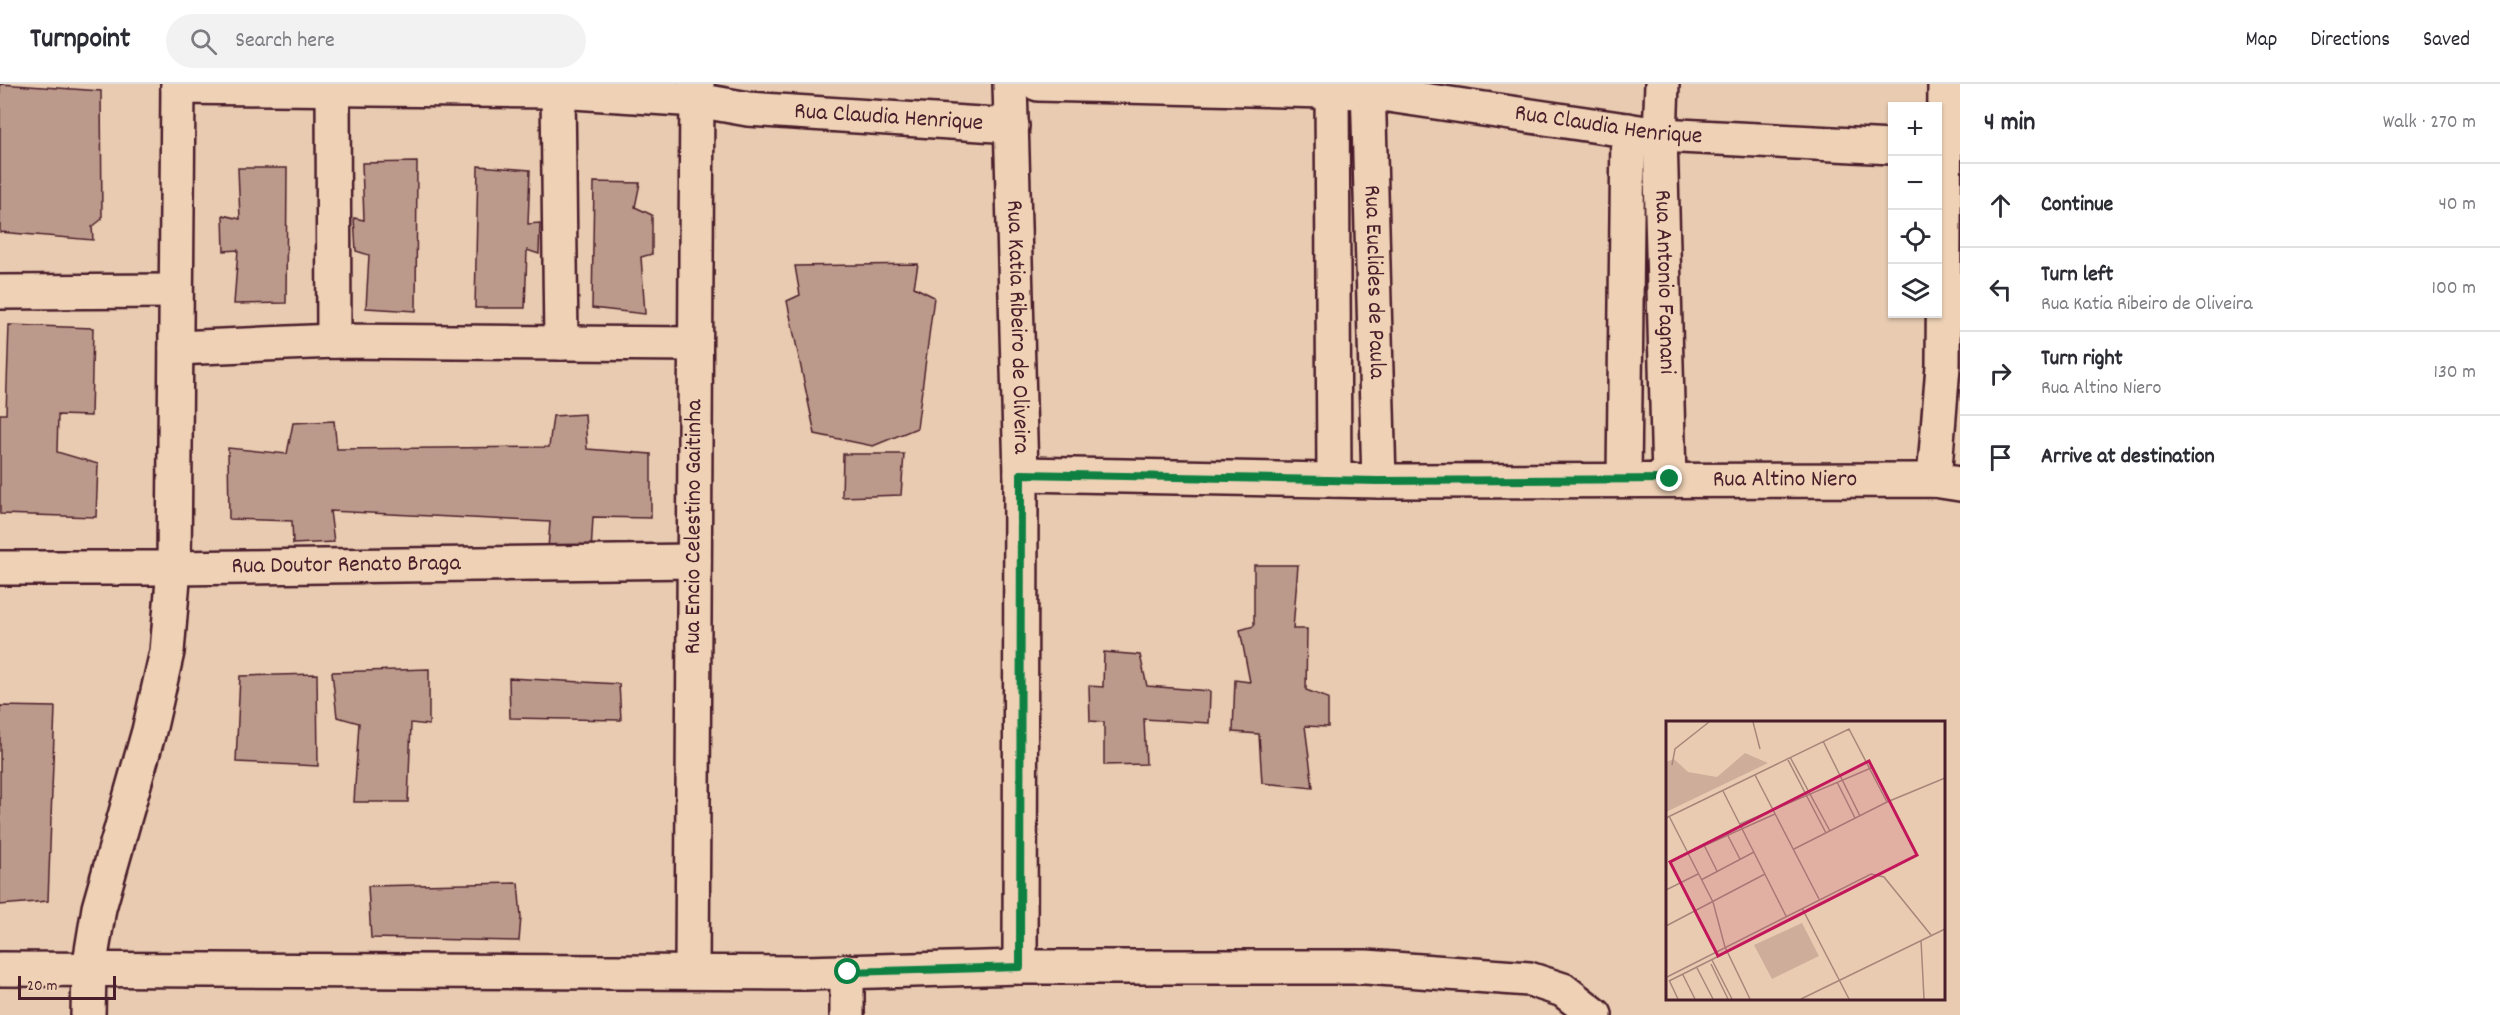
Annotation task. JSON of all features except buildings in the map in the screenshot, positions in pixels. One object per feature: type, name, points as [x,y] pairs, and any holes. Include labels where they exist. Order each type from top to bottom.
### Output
[{"type":"street","name":"Rua Katia Ribeiro de Oliveira","points":[[1010,84],[1021,474],[1020,967]]},
{"type":"street","name":"Rua Claudia Henrique","points":[[1038,84],[1368,88],[1660,135],[1888,147]]},
{"type":"street","name":"Rua Antonio Fagnani","points":[[1662,84],[1660,135],[1670,479]]},
{"type":"street","name":"Rua Altino Niero","points":[[1942,134],[1945,84]]},
{"type":"street","name":"Rua Claudia Henrique","points":[[178,85],[333,89],[697,92],[748,109],[1012,126]]},
{"type":"street","points":[[88,1015],[89,969],[99,909],[149,731],[167,652],[174,568],[178,85]]},
{"type":"street","name":"Rua Euclides de Paula","points":[[1332,87],[1334,480]]},
{"type":"street","name":"Rua Euclides de Paula","points":[[1368,88],[1378,481]]},
{"type":"street","points":[[333,89],[334,341]]},
{"type":"street","points":[[558,91],[561,343]]},
{"type":"street","name":"Rua Encio Celestino Gaitinha","points":[[692,971],[697,92]]},
{"type":"street","name":"Rua Antonio Fagnani","points":[[1624,479],[1628,130]]},
{"type":"street","name":"Rua Altino Niero","points":[[1021,474],[1378,481],[1670,479],[1947,482],[1943,366],[1941,156]]},
{"type":"street","points":[[0,292],[175,291]]},
{"type":"street","points":[[176,348],[334,341],[695,344]]},
{"type":"street","name":"Rua Doutor Renato Braga","points":[[0,568],[694,561]]},
{"type":"street","points":[[0,969],[848,972],[1020,967],[1366,967],[1529,979],[1563,990],[1595,1015]]},
{"type":"street","points":[[847,1015],[848,972]]},
{"type":"route","points":[[848,972],[1020,967],[1021,474],[1378,481],[1670,479]]}]
